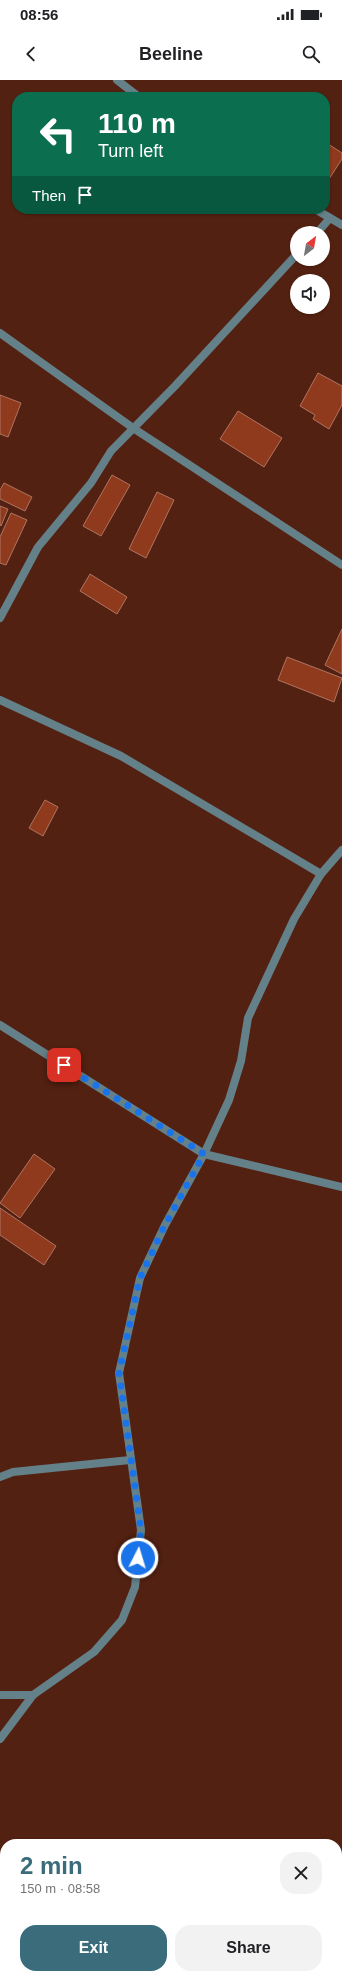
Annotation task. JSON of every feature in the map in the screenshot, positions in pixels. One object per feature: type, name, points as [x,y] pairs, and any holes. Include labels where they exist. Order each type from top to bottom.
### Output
[{"type":"street","points":[[117,80],[133,92]]},
{"type":"street","points":[[323,214],[342,225]]},
{"type":"street","points":[[323,226],[330,218]]},
{"type":"street","points":[[0,618],[38,547],[91,483],[111,451],[175,386],[290,262]]},
{"type":"street","points":[[0,333],[133,428],[342,565]]},
{"type":"street","points":[[0,700],[121,756],[321,874]]},
{"type":"street","points":[[0,1738],[33,1695],[94,1652],[122,1620],[135,1587],[141,1530],[119,1373],[140,1278],[165,1225],[204,1154],[229,1100],[241,1061],[248,1018],[294,919],[321,874],[342,850]]},
{"type":"street","points":[[0,1025],[204,1154],[342,1187]]},
{"type":"street","points":[[0,1477],[13,1472],[130,1460]]},
{"type":"street","points":[[0,1695],[33,1695]]},
{"type":"building","points":[[330,145],[342,153],[342,159],[330,177]]},
{"type":"building","points":[[318,373],[342,386],[342,405],[329,429],[313,419],[315,415],[300,406]]},
{"type":"building","points":[[0,395],[21,403],[8,437],[0,434]]},
{"type":"building","points":[[238,411],[282,438],[264,467],[220,439]]},
{"type":"building","points":[[112,475],[130,485],[101,536],[83,526]]},
{"type":"building","points":[[4,483],[32,497],[25,511],[0,499],[0,490]]},
{"type":"building","points":[[157,492],[174,500],[146,558],[129,549]]},
{"type":"building","points":[[0,506],[8,509],[1,526],[0,525]]},
{"type":"building","points":[[11,513],[27,520],[6,565],[0,563],[0,537]]},
{"type":"building","points":[[90,574],[127,597],[117,614],[80,591]]},
{"type":"building","points":[[342,629],[342,674],[325,665]]},
{"type":"building","points":[[287,657],[342,678],[334,702],[278,680]]},
{"type":"building","points":[[45,800],[58,807],[43,836],[29,828]]},
{"type":"building","points":[[34,1154],[55,1169],[20,1218],[0,1203]]},
{"type":"building","points":[[0,1208],[56,1246],[44,1265],[0,1235]]},
{"type":"route","points":[[64,1065],[204,1154],[165,1225],[140,1278],[119,1373],[124,1418],[141,1530],[138,1558]]}]
